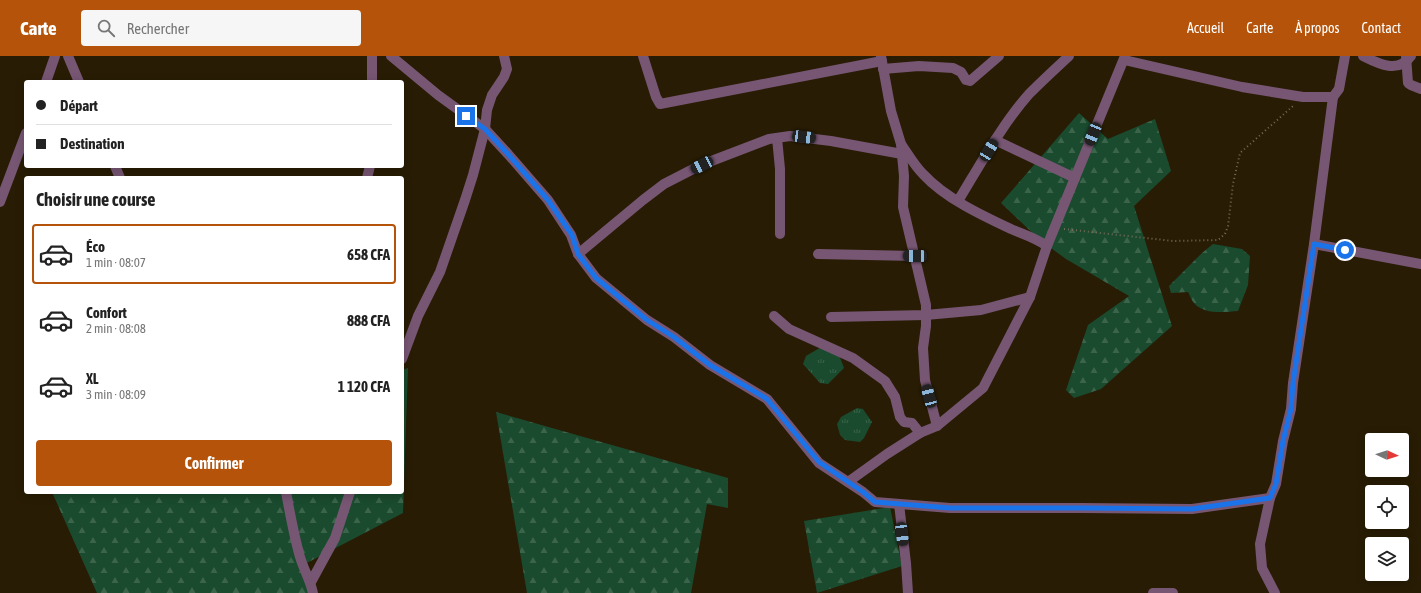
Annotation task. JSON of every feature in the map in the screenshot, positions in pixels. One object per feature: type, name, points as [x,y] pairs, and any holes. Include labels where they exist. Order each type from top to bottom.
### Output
[{"type":"street","points":[[47,80],[56,56]]},
{"type":"street","points":[[68,56],[78,80]]},
{"type":"street","points":[[372,56],[372,80]]},
{"type":"street","points":[[391,56],[438,95],[485,129],[548,200],[572,235],[578,254],[596,278],[647,320],[674,337],[710,365],[767,399],[819,462],[875,502],[950,508],[1192,509],[1270,498]]},
{"type":"street","points":[[404,354],[418,316],[440,272],[454,234],[473,175],[485,129],[487,110],[492,95],[504,77],[507,69],[504,56]]},
{"type":"street","points":[[643,56],[656,97],[660,104],[882,62],[953,68],[961,72],[966,80],[970,81],[999,56]]},
{"type":"street","points":[[958,201],[1012,115],[1029,94],[1070,56]]},
{"type":"street","points":[[1276,593],[1262,568],[1260,544],[1270,498],[1276,484],[1283,441],[1291,409],[1293,383],[1334,97],[1338,89],[1345,56]]},
{"type":"street","points":[[1363,56],[1376,63],[1390,66],[1396,66],[1408,58]]},
{"type":"street","points":[[848,482],[887,454],[920,433],[937,426],[983,388],[1030,296],[1054,228],[1124,58],[1242,87],[1303,97],[1334,97]]},
{"type":"street","points":[[1408,58],[1408,83],[1421,89]]},
{"type":"street","points":[[882,62],[891,111],[901,144],[904,176],[903,207],[926,305],[923,348],[925,380],[937,426]]},
{"type":"street","points":[[578,254],[642,200],[664,184],[702,165],[769,139],[790,136],[831,141],[902,154]]},
{"type":"street","points":[[0,202],[24,138]]},
{"type":"street","points":[[777,138],[780,169],[780,234]]},
{"type":"street","points":[[995,140],[1075,178]]},
{"type":"street","points":[[901,144],[922,173],[939,189],[958,201],[1012,229],[1040,240],[1047,246]]},
{"type":"street","points":[[1314,244],[1421,264]]},
{"type":"street","points":[[818,254],[915,256]]},
{"type":"street","points":[[831,317],[926,315],[981,310],[1030,296]]},
{"type":"street","points":[[774,316],[789,329],[853,358],[885,381],[895,397],[900,417],[904,422],[912,423],[920,433]]},
{"type":"street","points":[[286,494],[294,535],[303,566],[311,582],[312,593]]},
{"type":"street","points":[[311,582],[335,538],[349,494]]},
{"type":"street","points":[[899,504],[908,593]]},
{"type":"street","points":[[1153,593],[1173,593]]},
{"type":"path","points":[[1054,228],[1173,241],[1218,240],[1225,234],[1228,226],[1233,184],[1240,153],[1303,97]]},
{"type":"green space","points":[[1079,113],[1108,139],[1155,119],[1171,171],[1134,206],[1172,326],[1101,389],[1074,398],[1066,390],[1088,325],[1129,296],[1066,259],[1040,240],[1001,203]]},
{"type":"green space","points":[[1213,244],[1242,249],[1250,256],[1248,285],[1238,311],[1209,311],[1198,307],[1188,292],[1171,293],[1169,286]]},
{"type":"green space","points":[[823,346],[839,355],[844,368],[828,384],[820,383],[803,364],[806,356]]},
{"type":"green space","points":[[408,368],[404,484],[404,369]]},
{"type":"green space","points":[[857,408],[863,409],[872,422],[864,438],[860,442],[845,440],[840,435],[837,424],[841,417]]},
{"type":"green space","points":[[496,412],[728,478],[728,508],[707,504],[691,593],[527,593]]},
{"type":"green space","points":[[53,494],[404,494],[403,513],[303,565],[313,593],[97,593]]},
{"type":"green space","points":[[890,507],[902,566],[817,593],[804,521]]},
{"type":"route","points":[[466,116],[485,129],[548,200],[572,235],[578,254],[596,278],[647,320],[674,337],[710,365],[767,399],[819,462],[875,502],[950,508],[1192,509],[1270,498],[1276,484],[1283,441],[1291,409],[1293,383],[1314,244],[1345,250]]}]
